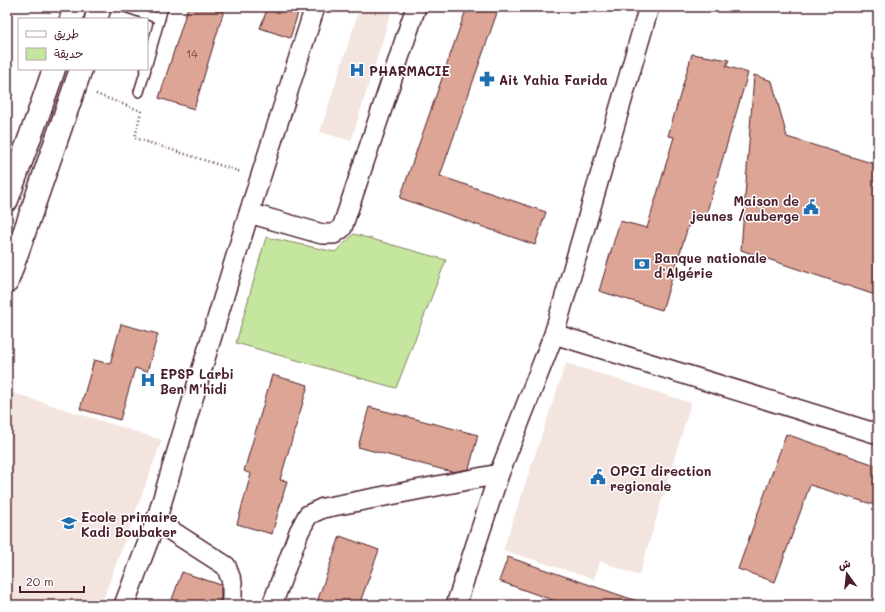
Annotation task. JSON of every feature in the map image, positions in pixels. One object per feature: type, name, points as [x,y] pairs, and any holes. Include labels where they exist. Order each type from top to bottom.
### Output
[{"type":"main road","points":[[71,18],[75,7]]},
{"type":"main road","points":[[96,18],[100,7]]},
{"type":"main road","points":[[7,200],[54,70]]},
{"type":"main road","points":[[7,282],[78,78]]},
{"type":"street","points":[[124,605],[156,521],[249,213],[315,7]]},
{"type":"street","points":[[249,213],[322,234],[334,234],[342,228],[416,7]]},
{"type":"street","points":[[456,605],[499,474],[554,334],[649,7]]},
{"type":"street","points":[[554,334],[878,434]]},
{"type":"street","points":[[272,605],[299,532],[308,515],[323,508],[499,474]]},
{"type":"street","points":[[156,521],[226,566],[232,582],[232,600],[230,605]]},
{"type":"lane","points":[[125,7],[160,19]]},
{"type":"lane","points":[[148,61],[163,7]]},
{"type":"lane","points":[[139,92],[146,70]]},
{"type":"path","points":[[78,78],[141,111],[135,138],[229,168]]},
{"type":"shaded area","name":"PHARMACIE","points":[[360,7],[393,7],[351,141],[320,132]]},
{"type":"shaded area","name":"OPGI direction regionale","points":[[566,363],[691,403],[639,576],[600,561],[594,579],[503,550]]},
{"type":"shaded area","name":"Ecole primaire Kadi Boubaker","points":[[7,391],[162,440],[101,605],[7,605]]},
{"type":"green space","points":[[354,234],[446,260],[396,388],[236,343],[266,237],[335,252]]},
{"type":"building","points":[[188,7],[225,7],[194,109],[159,98]]},
{"type":"building","points":[[268,7],[300,7],[290,38],[260,28]]},
{"type":"building","points":[[467,7],[499,7],[440,176],[546,212],[535,245],[400,198]]},
{"type":"building","points":[[692,54],[729,60],[726,66],[748,73],[705,218],[692,214],[662,310],[599,291],[620,221],[647,228],[674,137],[668,136]]},
{"type":"building","name":"Maison de jeunes /auberge","points":[[754,75],[772,81],[787,137],[878,165],[878,296],[741,250]]},
{"type":"building","points":[[121,324],[158,334],[147,372],[135,368],[120,420],[80,409],[94,360],[110,364]]},
{"type":"building","points":[[272,375],[308,385],[280,480],[287,481],[272,534],[237,524],[251,474],[244,471]]},
{"type":"building","points":[[369,407],[478,435],[469,469],[452,472],[358,447]]},
{"type":"building","points":[[786,434],[878,466],[878,506],[810,485],[775,582],[738,569]]},
{"type":"building","points":[[340,536],[379,550],[359,605],[316,605]]},
{"type":"building","points":[[508,557],[640,602],[640,605],[566,605],[499,581]]},
{"type":"building","points":[[182,572],[221,585],[221,598],[219,605],[170,605]]},
{"type":"place","name":"PHARMACIE","points":[[357,70]]},
{"type":"place","name":"Ait Yahia Farida","points":[[487,79]]},
{"type":"place","name":"Maison de jeunes /auberge","points":[[811,207]]},
{"type":"place","name":"Banque nationale d'Algérie","points":[[642,264]]},
{"type":"place","name":"EPSP Larbi Ben M'hidi","points":[[148,380]]},
{"type":"place","name":"OPGI direction regionale","points":[[598,477]]},
{"type":"place","name":"Ecole primaire Kadi Boubaker","points":[[69,523]]}]
